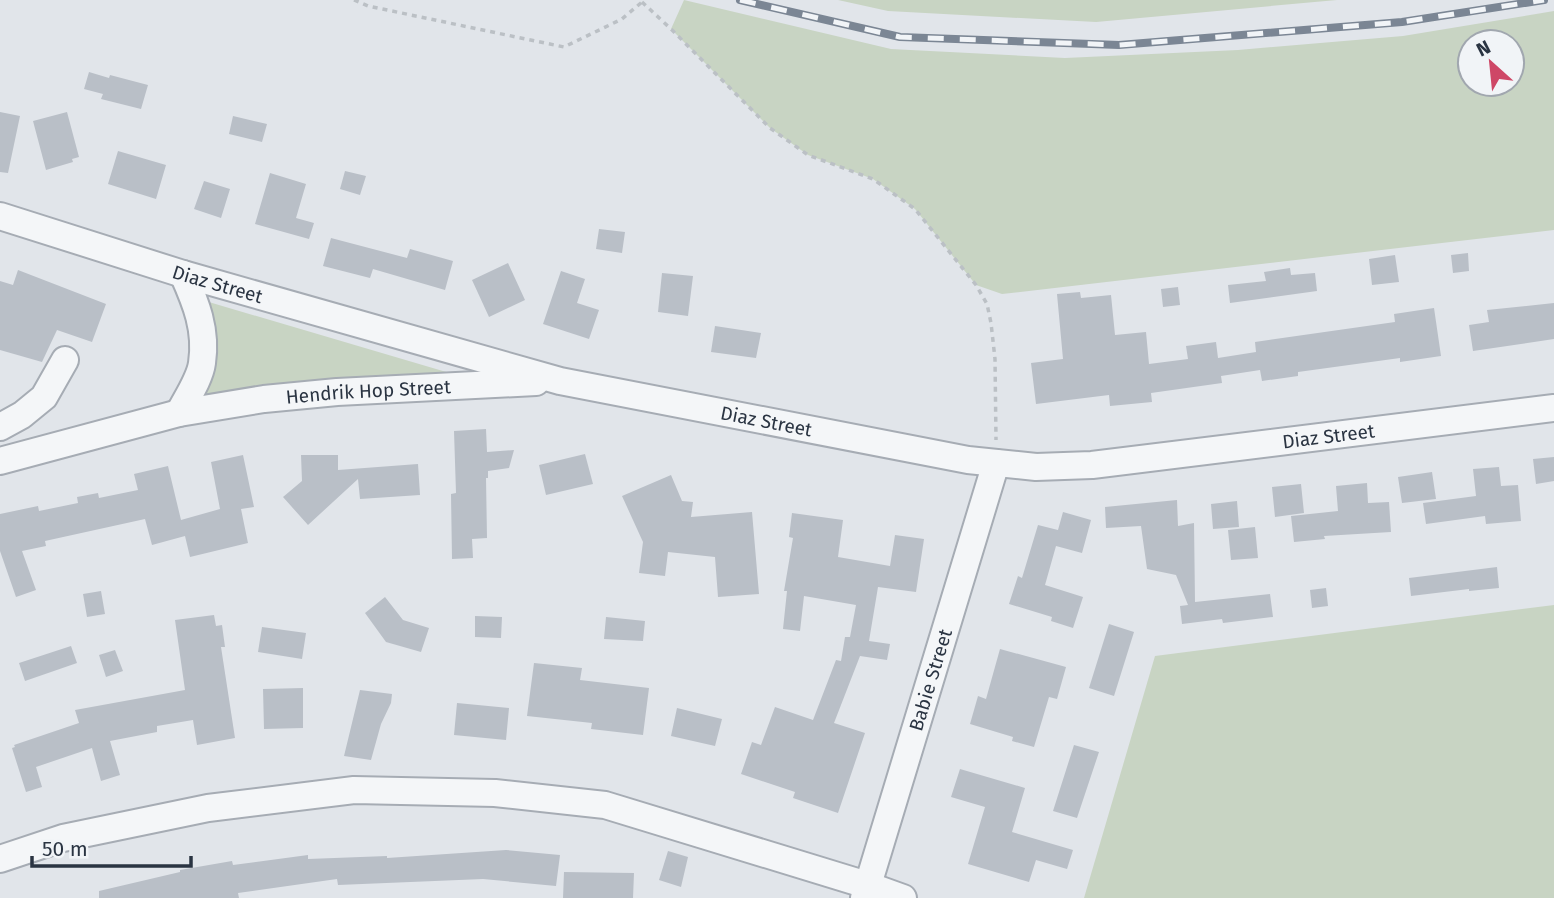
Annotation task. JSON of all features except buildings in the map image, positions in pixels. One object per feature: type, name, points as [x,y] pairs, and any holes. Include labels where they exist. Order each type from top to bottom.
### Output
[{"type":"street","name":"Diaz Street","points":[[0,216],[183,274],[560,381],[968,460],[1036,467],[1092,465],[1554,408]]},
{"type":"street","points":[[178,413],[202,365],[203,331],[197,303],[183,274]]},
{"type":"street","points":[[0,427],[22,415],[44,397],[65,360]]},
{"type":"street","name":"Hendrik Hop Street","points":[[0,461],[178,413],[264,399],[337,392],[560,381]]},
{"type":"street","name":"Babie Street","points":[[866,891],[996,463]]},
{"type":"street","points":[[0,859],[63,838],[208,808],[354,790],[495,793],[605,805],[866,891],[903,898]]},
{"type":"path","points":[[354,0],[368,6],[564,47],[622,19],[642,1],[770,128],[808,155],[873,179],[915,209],[976,285],[987,304],[991,323],[995,359],[996,463]]},
{"type":"green space","points":[[684,0],[891,49],[1065,58],[1238,50],[1403,36],[1554,11],[1554,230],[1002,294],[976,285],[915,209],[873,179],[808,155],[770,128],[671,29]]},
{"type":"green space","points":[[838,0],[1337,0],[1096,22],[888,11]]},
{"type":"green space","points":[[202,300],[453,374],[260,388],[199,396]]},
{"type":"green space","points":[[1554,605],[1554,898],[1084,898],[1155,656]]},
{"type":"railway","points":[[740,0],[900,37],[1119,45],[1402,22],[1544,0]]}]
